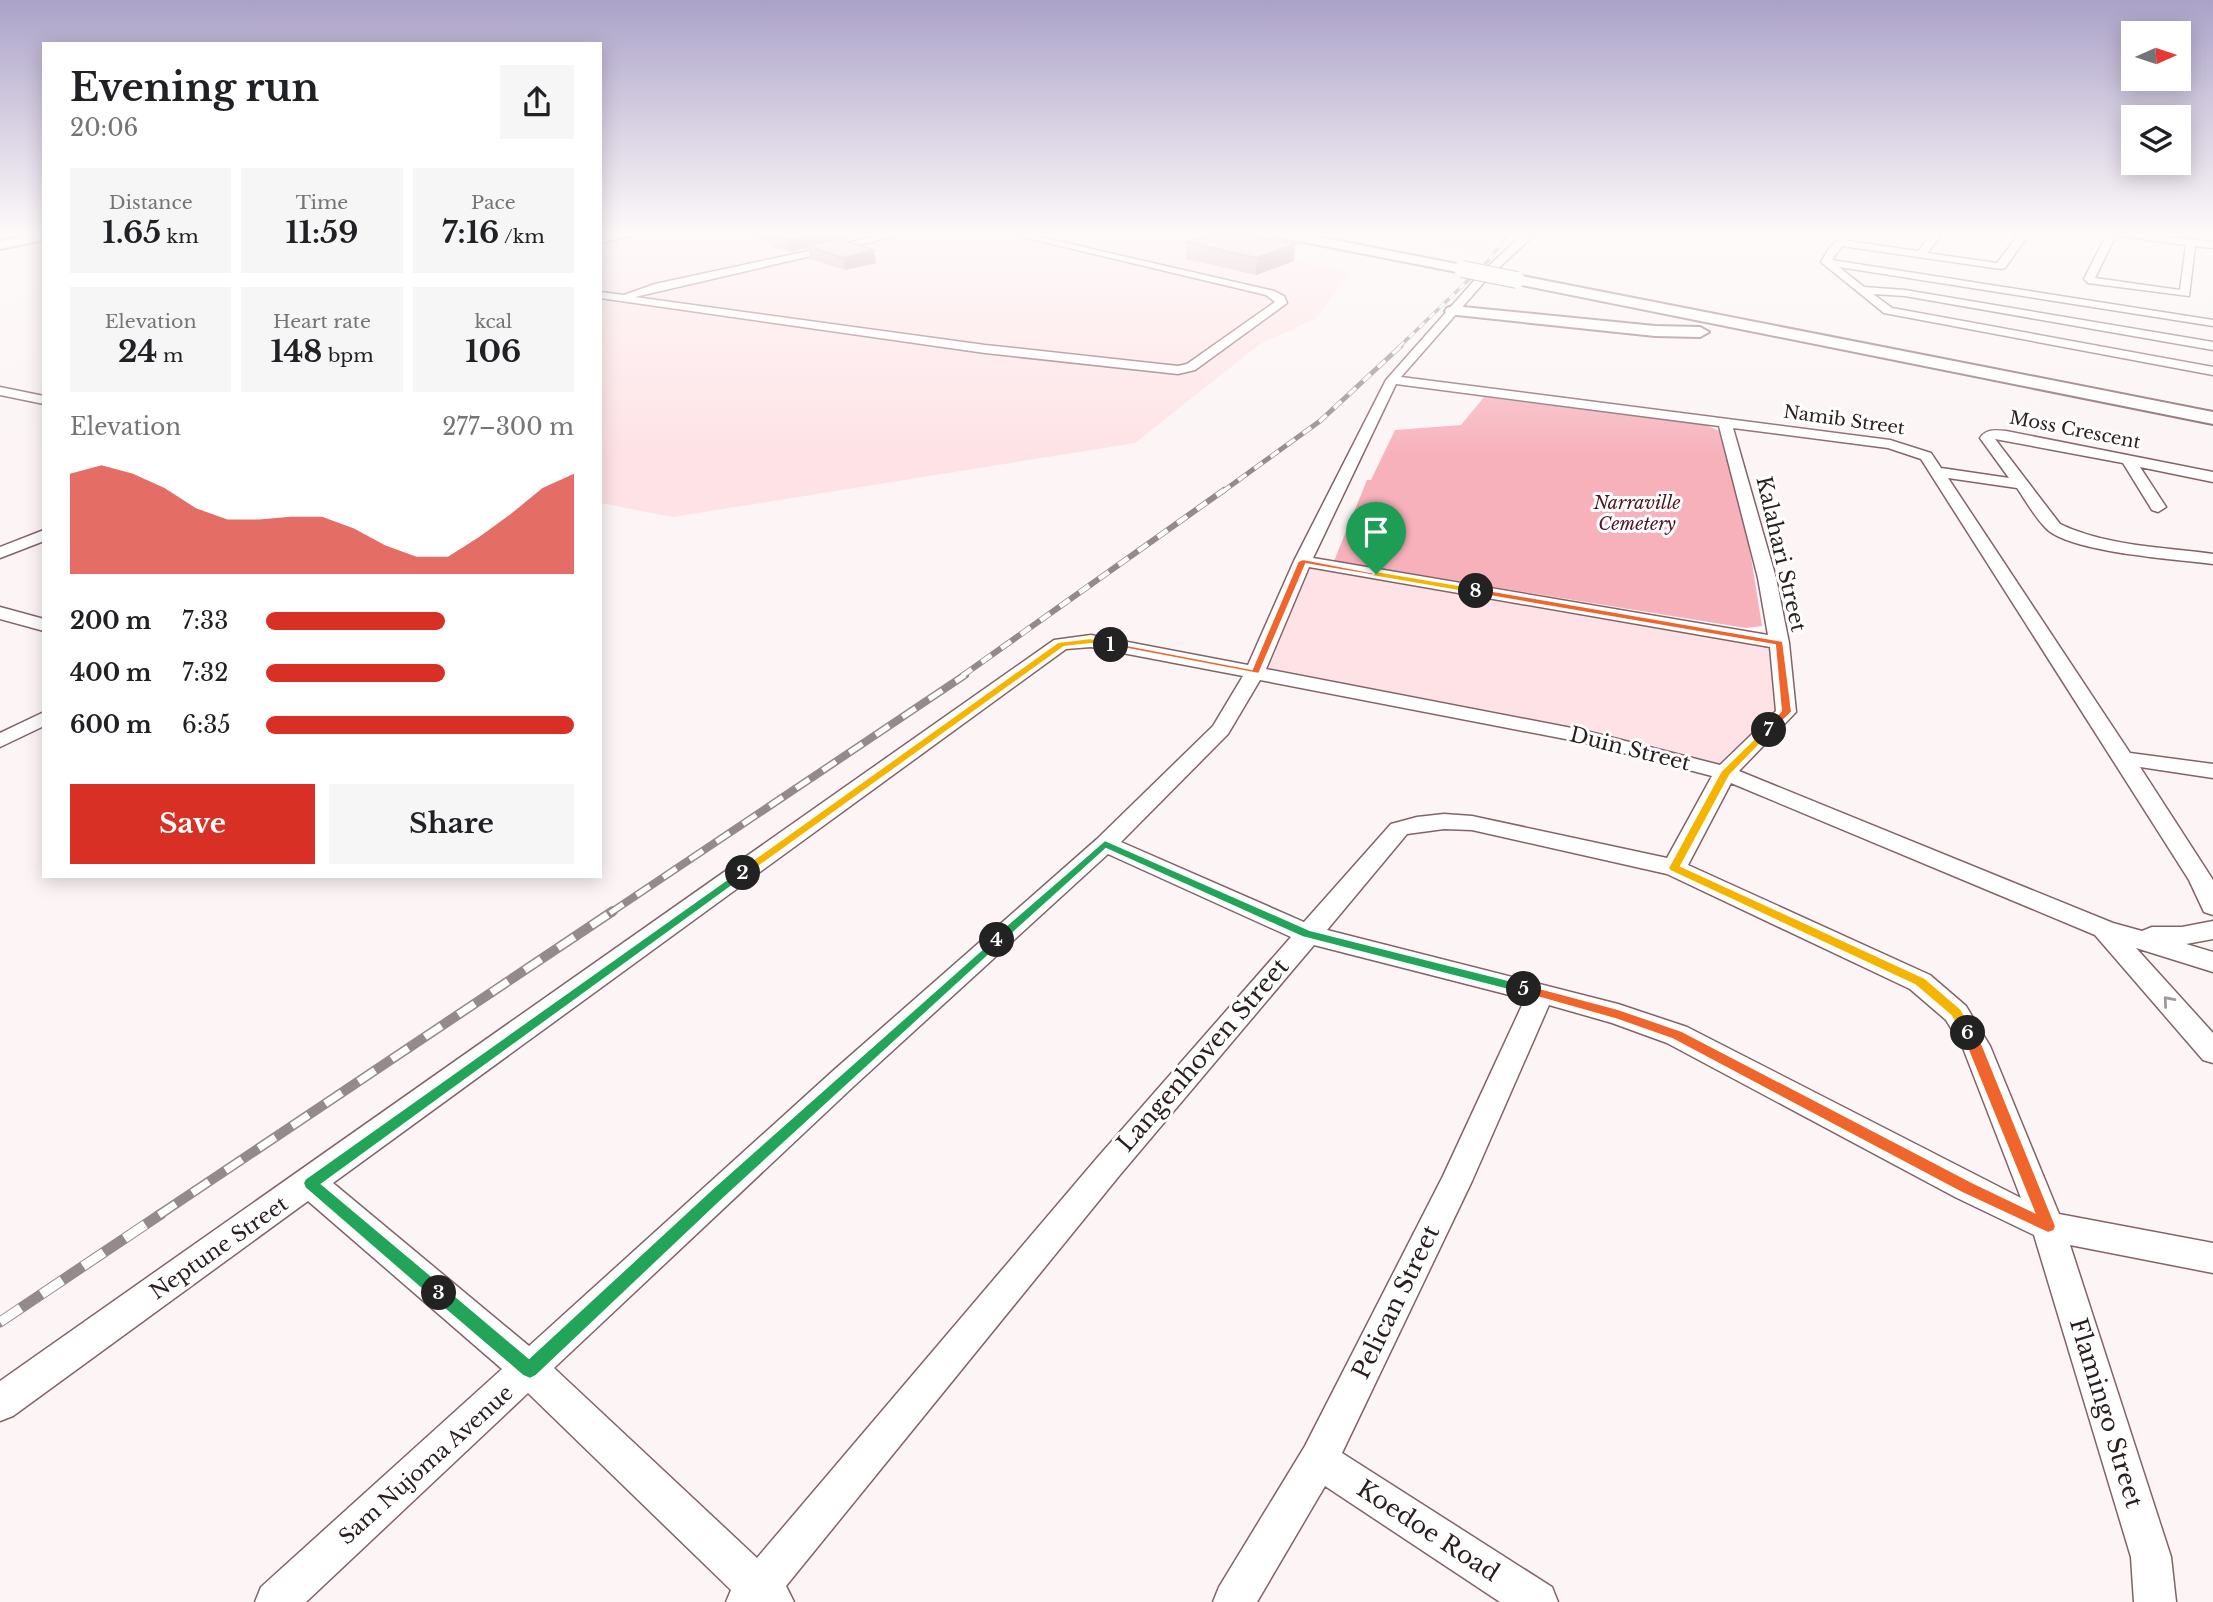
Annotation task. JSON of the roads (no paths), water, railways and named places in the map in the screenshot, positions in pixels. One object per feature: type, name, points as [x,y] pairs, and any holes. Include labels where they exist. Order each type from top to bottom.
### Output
[{"type":"highway","points":[[1661,309],[2213,419]]},
{"type":"highway","points":[[1453,311],[1674,332],[1695,332],[1729,322]]},
{"type":"highway","points":[[1674,332],[1696,326],[1697,320],[1692,315]]},
{"type":"street","points":[[699,309],[985,349],[1178,370],[1191,367],[1273,309]]},
{"type":"street","name":"Sam Nujoma Avenue","points":[[276,1602],[844,1078],[1105,844],[1221,730],[1255,672],[1303,561],[1392,380],[1455,309]]},
{"type":"street","points":[[1885,309],[2213,371]]},
{"type":"street","points":[[1995,309],[2213,346]]},
{"type":"street","points":[[2047,318],[2054,309]]},
{"type":"street","points":[[2123,309],[2213,323]]},
{"type":"street","points":[[2152,360],[2161,337]]},
{"type":"street","name":"Namib Street","points":[[1392,380],[1890,444],[1926,456],[2201,880],[2213,906]]},
{"type":"street","points":[[0,391],[42,400]]},
{"type":"street","name":"Kalahari Street","points":[[1674,868],[1725,773],[1786,712],[1779,643],[1767,578],[1725,423]]},
{"type":"street","name":"Moss Crescent","points":[[2213,477],[2006,435],[1987,438],[2054,527],[2065,534],[2086,540],[2213,559]]},
{"type":"street","points":[[2128,460],[2158,507]]},
{"type":"street","points":[[1938,472],[2021,484]]},
{"type":"street","points":[[0,554],[42,536]]},
{"type":"street","points":[[1303,561],[1779,643]]},
{"type":"street","points":[[0,613],[42,624]]},
{"type":"street","name":"Neptune Street","points":[[0,1403],[1061,644],[1091,641],[1255,672]]},
{"type":"street","name":"Duin Street","points":[[1255,672],[1582,736],[1725,773],[2104,929],[2213,962]]},
{"type":"street","points":[[0,741],[42,719]]},
{"type":"street","points":[[2123,758],[2213,771]]},
{"type":"street","name":"Langenhoven Street","points":[[759,1597],[1108,1167],[1399,829],[1428,821],[1472,822],[1674,868],[1920,982],[1956,1013],[1976,1046],[2048,1226]]},
{"type":"street","points":[[1105,844],[1307,934],[1618,1014],[1677,1035],[1966,1187],[2048,1226],[2213,1258]]},
{"type":"street","points":[[2104,929],[2151,936],[2182,936],[2213,930]]},
{"type":"street","name":"Duin Street","points":[[2104,929],[2213,1052]]},
{"type":"street","name":"Pelican Street","points":[[1234,1602],[1319,1461],[1455,1181],[1541,993]]},
{"type":"street","points":[[310,1183],[530,1370],[759,1597]]},
{"type":"street","name":"Flamingo Street","points":[[2048,1226],[2151,1557],[2155,1602]]},
{"type":"street","name":"Koedoe Road","points":[[1319,1461],[1537,1602]]},
{"type":"railway","points":[[1399,347],[1439,309]]},
{"type":"railway","points":[[1222,492],[1320,421],[1401,346]]},
{"type":"railway","points":[[962,676],[1224,490]]},
{"type":"railway","points":[[610,913],[965,675]]},
{"type":"railway","points":[[159,1215],[613,911]]},
{"type":"railway","points":[[0,1322],[161,1214]]},
{"type":"park label","name":"Narraville Cemetery","points":[[1637,513]]}]
